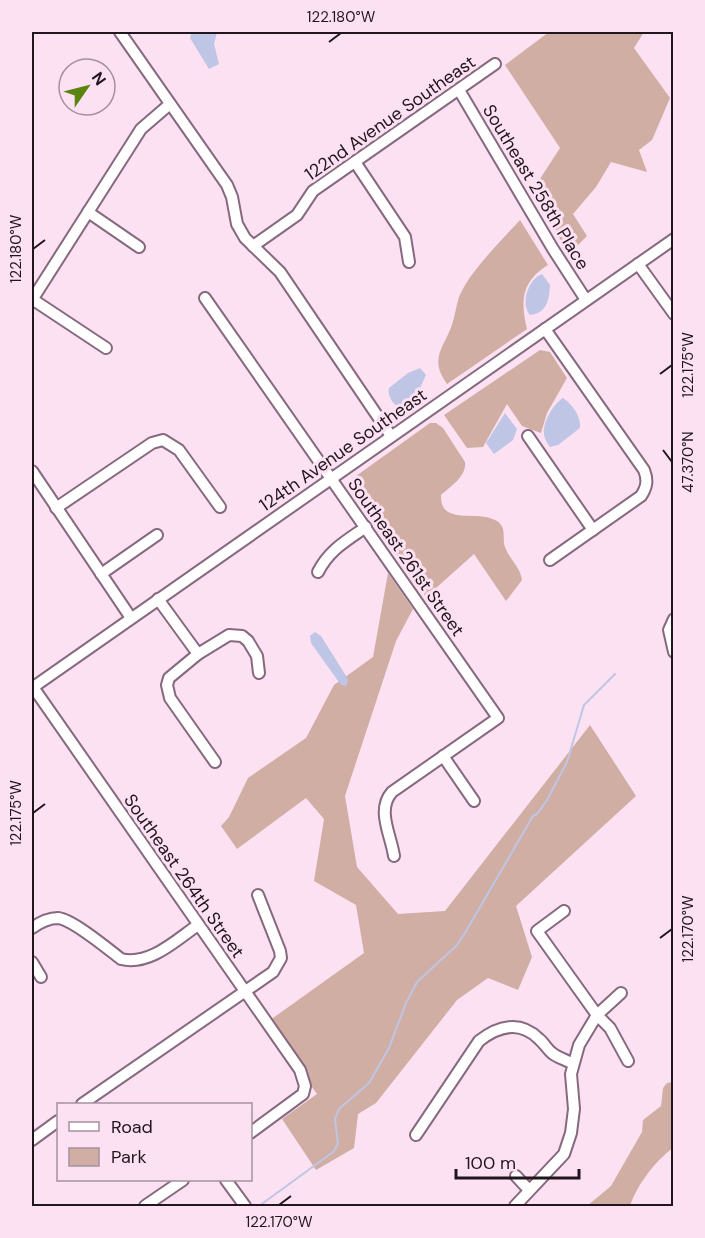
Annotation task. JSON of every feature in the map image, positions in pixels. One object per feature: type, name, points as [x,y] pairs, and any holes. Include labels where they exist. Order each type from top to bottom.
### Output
[{"type":"street","points":[[120,32],[227,185],[232,197],[237,224],[245,238],[280,272],[391,436]]},
{"type":"street","name":"122nd Avenue Southeast","points":[[253,246],[297,215],[314,191],[495,64]]},
{"type":"street","name":"Southeast 258th Place","points":[[459,90],[553,249],[586,300]]},
{"type":"street","points":[[106,348],[32,299],[141,129],[170,104]]},
{"type":"street","points":[[355,162],[405,237],[409,262]]},
{"type":"street","points":[[88,212],[139,247]]},
{"type":"street","name":"124th Avenue Southeast","points":[[32,688],[674,239]]},
{"type":"street","points":[[638,264],[674,314]]},
{"type":"street","name":"Southeast 261st Street","points":[[205,298],[498,718],[443,756]]},
{"type":"street","points":[[545,329],[646,476],[646,487],[641,496],[550,560]]},
{"type":"street","points":[[528,436],[593,530]]},
{"type":"street","points":[[56,508],[152,443],[163,440],[168,441],[179,450],[219,507]]},
{"type":"street","points":[[32,471],[131,618]]},
{"type":"street","points":[[318,572],[331,552],[366,527]]},
{"type":"street","points":[[101,574],[157,535]]},
{"type":"street","points":[[158,599],[198,654]]},
{"type":"street","points":[[674,619],[669,630],[674,652]]},
{"type":"street","points":[[215,762],[170,698],[167,685],[172,673],[229,634],[242,636],[248,641],[257,656],[259,673]]},
{"type":"street","name":"Southeast 264th Street","points":[[32,688],[300,1070],[305,1086],[303,1094],[252,1132]]},
{"type":"street","points":[[394,856],[383,807],[386,799],[392,792],[443,756],[474,801]]},
{"type":"street","points":[[83,1103],[273,972],[281,958],[277,941],[258,895]]},
{"type":"street","points":[[564,911],[537,931],[597,1015],[610,1028],[628,1061]]},
{"type":"street","points":[[32,928],[47,920],[58,918],[69,922],[122,959],[131,961],[143,960],[155,954],[198,925]]},
{"type":"street","points":[[32,962],[41,977]]},
{"type":"street","points":[[515,1206],[564,1154],[571,1133],[574,1109],[572,1074],[579,1045],[597,1015],[621,993]]},
{"type":"street","points":[[416,1135],[479,1041],[503,1027],[514,1026],[527,1029],[552,1053],[573,1064]]},
{"type":"street","points":[[32,1140],[57,1122]]},
{"type":"street","points":[[516,1176],[529,1190]]},
{"type":"street","points":[[145,1206],[180,1181]]},
{"type":"street","points":[[227,1181],[245,1206]]},
{"type":"green space","points":[[549,32],[644,32],[634,48],[670,98],[652,140],[639,150],[647,172],[611,162],[596,187],[573,214],[587,236],[568,255],[534,188],[560,148],[505,65]]},
{"type":"green space","points":[[520,220],[548,265],[533,278],[525,292],[524,309],[527,329],[447,384],[438,361],[452,325],[459,297],[470,277]]},
{"type":"green space","points":[[540,350],[550,352],[567,378],[547,413],[541,433],[522,426],[507,404],[483,447],[467,448],[444,415]]},
{"type":"green space","points":[[430,423],[436,423],[443,428],[465,462],[461,476],[441,495],[442,505],[453,514],[489,518],[497,521],[502,527],[505,547],[522,580],[506,601],[474,554],[426,597],[352,488],[352,482],[356,476]]},
{"type":"green space","points":[[388,573],[413,609],[396,641],[345,796],[357,867],[398,914],[445,911],[590,725],[636,796],[516,906],[532,957],[518,990],[488,978],[457,1000],[376,1103],[358,1114],[354,1148],[316,1170],[282,1119],[317,1094],[266,1023],[364,953],[356,905],[314,881],[324,819],[306,798],[237,849],[221,826],[229,817],[248,778],[306,738],[334,685],[373,657]]},
{"type":"green space","points":[[673,1082],[673,1148],[647,1174],[630,1206],[587,1206],[611,1186],[642,1132],[643,1120],[661,1106],[663,1088],[667,1083]]},
{"type":"water","points":[[192,32],[217,32],[214,44],[219,64],[209,69],[190,38]]},
{"type":"water","points":[[542,274],[550,285],[548,301],[544,309],[530,315],[526,305],[527,292],[533,281]]},
{"type":"water","points":[[420,368],[426,375],[420,388],[421,396],[401,409],[389,395],[389,388],[408,373]]},
{"type":"water","points":[[563,398],[576,411],[580,428],[558,445],[550,447],[544,435],[545,424],[553,408]]},
{"type":"water","points":[[505,413],[517,429],[513,440],[494,454],[486,443]]},
{"type":"water","points":[[315,632],[321,636],[348,679],[347,686],[341,685],[311,643],[310,636]]},
{"type":"waterway","points":[[259,1206],[333,1152],[338,1144],[335,1119],[339,1109],[369,1083],[389,1048],[406,1003],[417,982],[457,945],[465,933],[533,816],[547,800],[567,762],[584,705],[615,674]]}]
